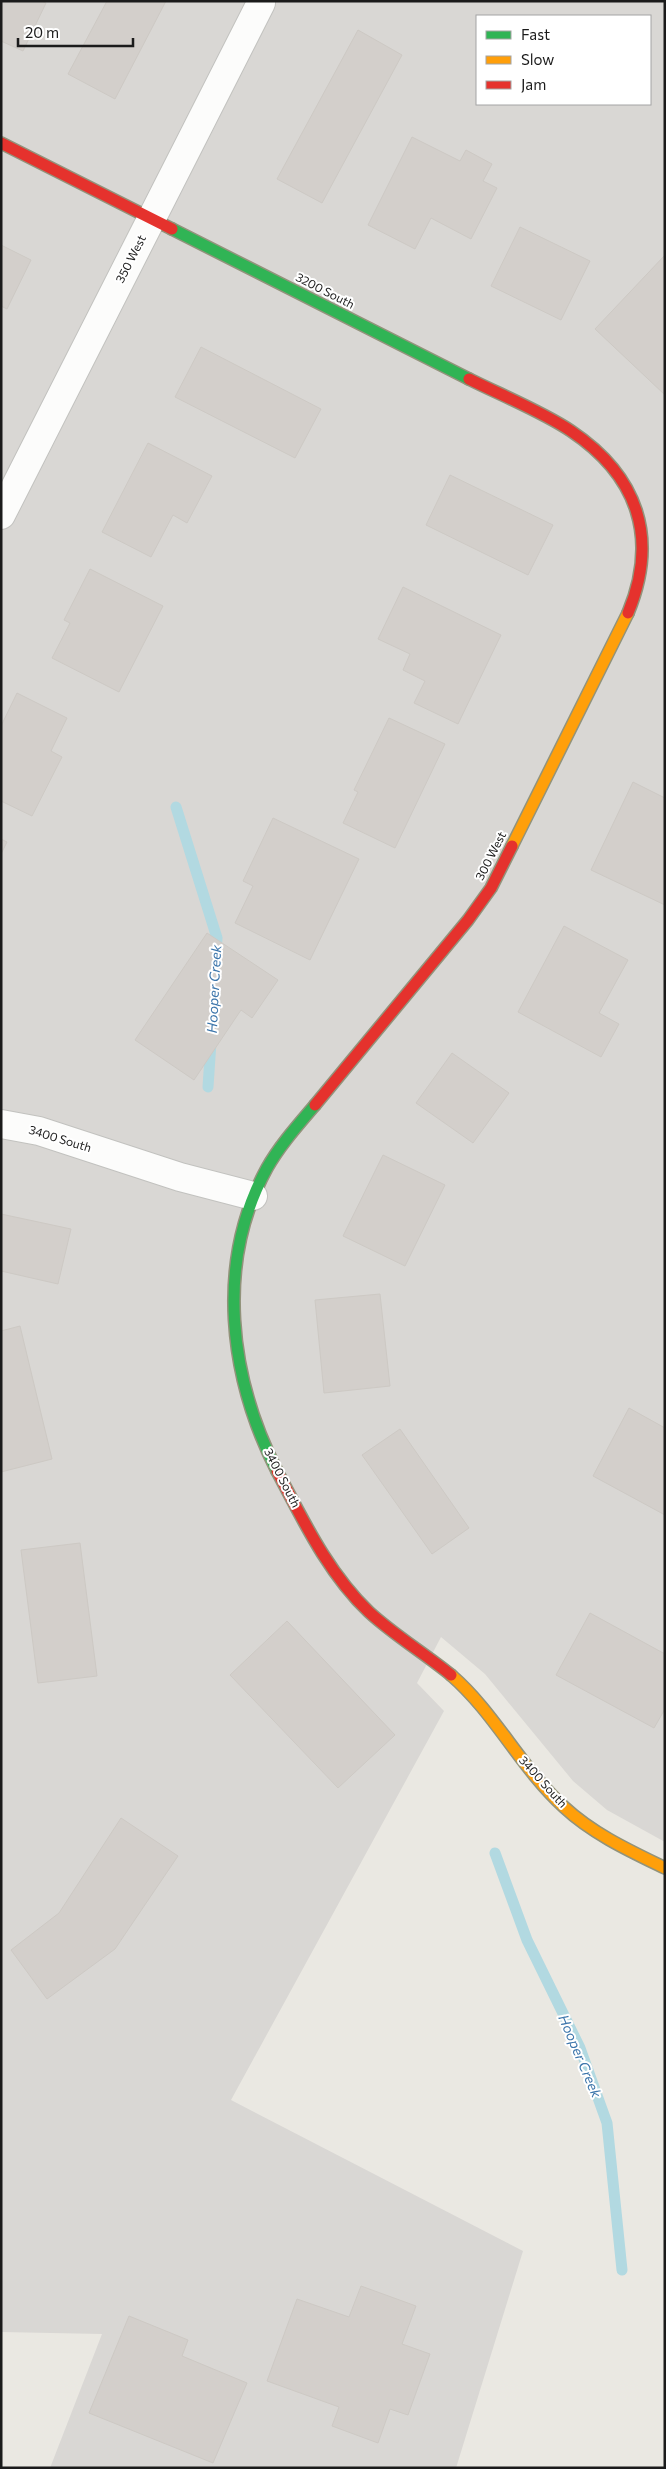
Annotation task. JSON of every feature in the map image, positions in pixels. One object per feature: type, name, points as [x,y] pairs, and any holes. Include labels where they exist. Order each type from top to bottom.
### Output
[{"type":"street","name":"350 West","points":[[1,516],[261,3]]},
{"type":"street","name":"3200 South","points":[[1,143],[564,427],[600,452],[624,480]]},
{"type":"street","name":"300 West","points":[[253,1196],[280,1146],[468,920],[491,888],[629,612],[641,576],[642,534],[640,513],[624,480]]},
{"type":"street","name":"3400 South","points":[[1,1124],[39,1131],[180,1177],[253,1196],[240,1234],[236,1264],[234,1298],[242,1375],[253,1417],[270,1457],[304,1522],[334,1571],[356,1599],[466,1689],[539,1780],[564,1807],[609,1840],[665,1868]]},
{"type":"shaded area","points":[[1,1],[665,1],[665,1842],[607,1810],[573,1781],[485,1674],[441,1637],[417,1683],[444,1711],[231,2100],[523,2251],[456,2468],[50,2468],[102,2334],[1,2332]]},
{"type":"building","points":[[1,1],[41,1],[46,3],[23,51],[1,41]]},
{"type":"building","points":[[107,1],[166,1],[115,99],[68,74]]},
{"type":"building","points":[[358,30],[402,55],[322,203],[277,179]]},
{"type":"building","points":[[412,137],[460,161],[466,150],[492,164],[483,181],[497,188],[471,239],[431,218],[415,249],[368,225]]},
{"type":"building","points":[[520,227],[590,261],[561,320],[491,286]]},
{"type":"building","points":[[1,245],[31,260],[7,309],[1,306]]},
{"type":"building","points":[[665,255],[665,395],[595,329]]},
{"type":"building","points":[[201,347],[321,409],[295,458],[175,397]]},
{"type":"building","points":[[148,443],[212,476],[187,523],[173,515],[151,557],[102,532]]},
{"type":"building","points":[[450,475],[553,525],[528,575],[426,525]]},
{"type":"building","points":[[90,569],[163,606],[119,692],[52,658],[70,623],[64,620]]},
{"type":"building","points":[[403,587],[501,635],[458,724],[414,703],[425,681],[403,670],[410,654],[378,639]]},
{"type":"building","points":[[17,693],[67,718],[51,751],[62,757],[32,816],[1,801],[1,726]]},
{"type":"building","points":[[389,718],[445,744],[395,848],[343,823],[358,792],[354,790]]},
{"type":"building","points":[[633,782],[665,798],[665,905],[591,870]]},
{"type":"building","points":[[273,818],[359,859],[310,960],[235,923],[253,886],[243,881]]},
{"type":"building","points":[[1,839],[7,842],[1,854]]},
{"type":"building","points":[[564,926],[628,960],[599,1013],[619,1024],[601,1057],[518,1012]]},
{"type":"building","points":[[207,933],[278,980],[252,1018],[241,1010],[194,1080],[135,1040]]},
{"type":"building","points":[[452,1053],[509,1093],[473,1143],[416,1103]]},
{"type":"building","points":[[383,1155],[445,1185],[405,1266],[343,1236]]},
{"type":"building","points":[[1,1214],[71,1229],[58,1284],[1,1271]]},
{"type":"building","points":[[380,1294],[390,1386],[324,1393],[315,1300]]},
{"type":"building","points":[[20,1326],[52,1459],[1,1472],[1,1331]]},
{"type":"building","points":[[629,1408],[665,1428],[665,1515],[593,1476]]},
{"type":"building","points":[[400,1429],[469,1528],[432,1554],[362,1455]]},
{"type":"building","points":[[80,1543],[97,1676],[38,1683],[21,1550]]},
{"type":"building","points":[[590,1613],[665,1654],[665,1709],[654,1728],[556,1675]]},
{"type":"building","points":[[287,1621],[395,1735],[338,1788],[230,1675]]},
{"type":"building","points":[[121,1818],[178,1856],[115,1949],[47,1999],[11,1950],[59,1913]]},
{"type":"building","points":[[361,2286],[416,2306],[402,2344],[430,2354],[408,2415],[390,2409],[378,2443],[332,2426],[339,2407],[267,2381],[297,2299],[349,2317]]},
{"type":"building","points":[[129,2316],[188,2340],[182,2356],[247,2383],[213,2463],[89,2413]]},
{"type":"waterway","name":"Hooper Creek","points":[[176,807],[217,938],[216,953]]},
{"type":"waterway","name":"Hooper Creek","points":[[208,1087],[211,1042]]},
{"type":"waterway","name":"Hooper Creek","points":[[495,1853],[527,1940],[580,2048],[607,2123],[622,2270]]},
{"type":"traffic: fast","points":[[172,229],[469,379]]},
{"type":"traffic: fast","points":[[277,1471],[261,1435],[248,1397],[239,1359],[234,1320],[235,1281],[240,1242],[251,1204],[267,1168],[283,1143],[315,1105]]},
{"type":"traffic: slow","points":[[512,846],[628,613]]},
{"type":"traffic: slow","points":[[451,1675],[481,1706],[534,1775],[575,1817],[599,1834],[665,1868]]},
{"type":"traffic: jam","points":[[1,143],[172,229]]},
{"type":"traffic: jam","points":[[469,379],[560,424],[594,449],[613,468],[627,489],[636,511],[641,534],[642,559],[637,585],[628,613]]},
{"type":"traffic: jam","points":[[315,1105],[468,920],[491,888],[512,846]]},
{"type":"traffic: jam","points":[[277,1471],[317,1545],[354,1597],[369,1612],[451,1675]]}]
